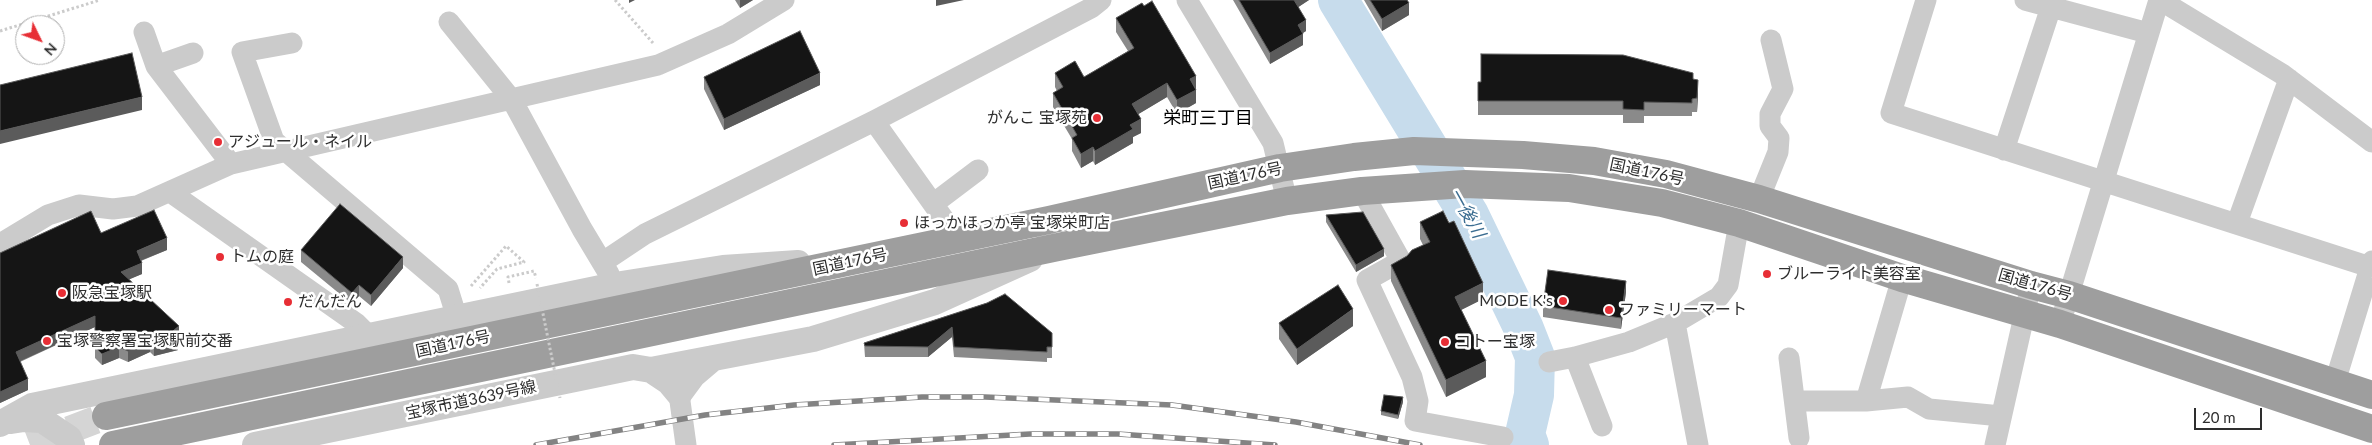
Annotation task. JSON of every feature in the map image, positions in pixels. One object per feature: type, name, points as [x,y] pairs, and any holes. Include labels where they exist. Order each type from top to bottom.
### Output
[{"type":"highway","name":"国道176号","points":[[106,416],[958,239],[1280,168],[1354,157],[1414,151],[1447,151],[1594,161],[1666,174],[1760,198],[2031,285],[2070,295],[2372,395]]},
{"type":"highway","name":"国道176号","points":[[113,445],[1058,246],[1288,201],[1362,191],[1465,184],[1569,188],[1662,203],[1739,223],[1902,278],[2060,324],[2372,428]]},
{"type":"street","points":[[0,244],[48,215],[79,206],[113,209],[136,206],[231,164],[658,65],[728,34],[784,0]]},
{"type":"street","points":[[603,262],[645,234],[874,121],[1091,8],[1101,0]]},
{"type":"street","points":[[1187,0],[1273,143],[1288,201]]},
{"type":"street","points":[[1926,0],[1891,113],[2105,183],[2371,264],[2335,382]]},
{"type":"street","points":[[2025,0],[2148,33]]},
{"type":"street","points":[[2060,324],[2105,183],[2159,0],[2289,79],[2372,142]]},
{"type":"street","points":[[2004,150],[2051,7]]},
{"type":"street","points":[[449,22],[512,100],[615,286]]},
{"type":"street","points":[[144,32],[156,66],[231,164]]},
{"type":"street","points":[[1760,198],[1778,152],[1778,138],[1770,126],[1770,114],[1783,89],[1771,40]]},
{"type":"street","points":[[292,43],[242,52],[274,141],[448,289],[457,318]]},
{"type":"street","points":[[156,66],[193,53]]},
{"type":"street","points":[[2237,223],[2289,79]]},
{"type":"street","points":[[874,121],[958,239]]},
{"type":"street","points":[[934,204],[978,170]]},
{"type":"street","points":[[1362,191],[1401,261],[1367,280],[1412,377],[1418,401],[1415,421],[1503,437]]},
{"type":"street","points":[[170,192],[356,323],[369,336]]},
{"type":"street","points":[[1549,362],[1629,342],[1675,323],[1719,297],[1728,285],[1739,223]]},
{"type":"street","name":"宝塚市道3639号線","points":[[255,445],[633,367],[651,370],[813,339],[935,302],[1058,246]]},
{"type":"street","points":[[1,424],[32,406],[615,286],[723,268],[858,260]]},
{"type":"street","points":[[1866,401],[1902,278]]},
{"type":"street","points":[[1994,445],[2031,285]]},
{"type":"street","points":[[1675,323],[1698,445]]},
{"type":"street","points":[[1574,357],[1602,426]]},
{"type":"street","points":[[679,394],[693,375],[713,358]]},
{"type":"street","points":[[1789,358],[1799,438]]},
{"type":"street","points":[[651,370],[669,382],[679,394],[686,445]]},
{"type":"street","points":[[1794,401],[1866,401],[1908,397],[1929,409],[2001,416]]},
{"type":"street","points":[[1,424],[24,419],[42,420],[74,443]]},
{"type":"path","points":[[0,31],[100,0]]},
{"type":"path","points":[[615,0],[654,44]]},
{"type":"path","points":[[466,291],[506,246],[524,262],[497,269],[476,292]]},
{"type":"path","points":[[527,286],[537,284],[560,398]]},
{"type":"building","points":[[1239,0],[1294,0],[1306,20],[1298,25],[1303,34],[1270,53]]},
{"type":"building","points":[[1370,0],[1407,0],[1409,3],[1382,19]]},
{"type":"building","points":[[1152,1],[1196,76],[1190,79],[1196,90],[1177,100],[1167,83],[1132,104],[1141,119],[1130,125],[1133,129],[1095,151],[1093,147],[1081,154],[1072,138],[1077,135],[1053,93],[1063,87],[1055,73],[1075,61],[1084,77],[1134,48],[1116,18],[1142,3],[1144,6]]},
{"type":"building","points":[[800,31],[820,73],[724,119],[704,77]]},
{"type":"building","points":[[132,53],[142,97],[0,131],[0,85]]},
{"type":"building","points":[[1481,54],[1623,55],[1693,73],[1693,79],[1698,80],[1697,98],[1692,99],[1692,103],[1644,102],[1644,110],[1623,109],[1623,101],[1478,101],[1478,82],[1481,82]]},
{"type":"building","points":[[340,204],[403,257],[371,295],[359,285],[352,293],[301,250]]},
{"type":"building","name":"阪急宝塚駅","points":[[154,210],[167,238],[137,251],[142,263],[121,272],[179,326],[173,331],[178,339],[154,345],[150,341],[128,351],[119,347],[102,354],[95,347],[95,316],[16,352],[28,379],[0,392],[0,253],[91,211],[101,233]]},
{"type":"building","name":"コトー宝塚","points":[[1443,211],[1449,223],[1454,221],[1483,283],[1455,297],[1486,361],[1446,380],[1391,265],[1407,256],[1412,250],[1430,242],[1420,222]]},
{"type":"building","points":[[1363,212],[1384,249],[1356,265],[1326,215]]},
{"type":"building","points":[[1548,270],[1626,281],[1621,318],[1543,306]]},
{"type":"building","points":[[1338,285],[1353,309],[1297,349],[1279,323]]},
{"type":"building","points":[[1005,294],[1052,333],[1052,347],[1047,347],[1047,352],[954,347],[952,327],[928,347],[865,346],[864,343],[987,303]]},
{"type":"building","points":[[1384,395],[1403,397],[1398,415],[1381,411]]},
{"type":"waterway","name":"一後川","points":[[1338,0],[1469,215],[1524,329],[1535,357],[1534,395],[1525,434],[1529,445]]},
{"type":"tunnel","points":[[30,445],[106,416]]},
{"type":"railway","points":[[536,445],[705,415],[794,405],[922,397],[985,397],[1172,405],[1296,422],[1420,445]]},
{"type":"railway","points":[[834,445],[1030,434],[1118,434],[1275,445]]},
{"type":"place","name":"がんこ 宝塚苑","points":[[1097,118]]},
{"type":"place","name":"アジュール・ネイル","points":[[218,142]]},
{"type":"place","name":"ほっかほっか亭 宝塚栄町店","points":[[904,223]]},
{"type":"place","name":"トムの庭","points":[[220,257]]},
{"type":"place","name":"ブルーライト美容室","points":[[1767,274]]},
{"type":"place","name":"阪急宝塚駅","points":[[62,293]]},
{"type":"place","name":"MODE K's","points":[[1563,301]]},
{"type":"place","name":"だんだん","points":[[288,302]]},
{"type":"place","name":"ファミリーマート","points":[[1609,310]]},
{"type":"place","name":"宝塚警察署宝塚駅前交番","points":[[47,341]]},
{"type":"place","name":"コトー宝塚","points":[[1445,342]]},
{"type":"district","name":"栄町三丁目","points":[[1208,118]]}]
